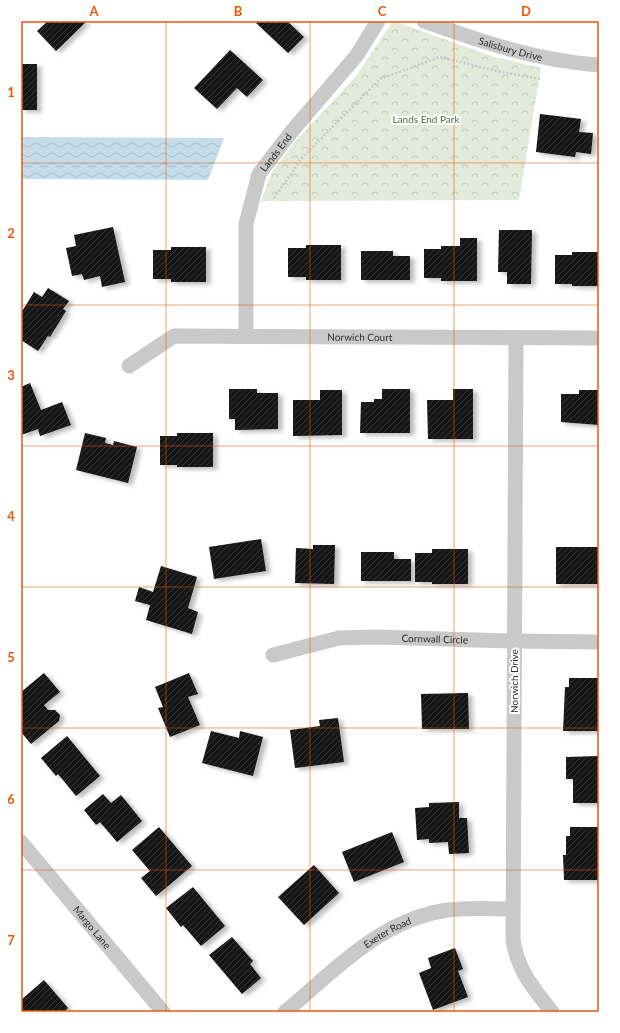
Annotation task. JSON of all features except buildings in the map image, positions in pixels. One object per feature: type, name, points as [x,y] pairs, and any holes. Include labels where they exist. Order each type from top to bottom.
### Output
[{"type":"street","name":"Lands End","points":[[246,336],[246,224],[259,174],[292,131],[357,55],[378,21]]},
{"type":"street","name":"Salisbury Drive","points":[[424,21],[487,44],[521,53],[555,60],[599,65]]},
{"type":"street","name":"Norwich Court","points":[[130,366],[174,336],[599,338]]},
{"type":"street","name":"Norwich Drive","points":[[516,338],[513,940],[518,963],[532,987],[552,1012]]},
{"type":"street","name":"Cornwall Circle","points":[[273,655],[339,638],[376,637],[599,642]]},
{"type":"street","name":"Margo Lane","points":[[21,842],[163,1012]]},
{"type":"street","name":"Exeter Road","points":[[285,1012],[371,940],[407,920],[444,910],[512,909]]},
{"type":"path","points":[[274,198],[302,158],[380,79],[440,57],[496,71],[540,79]]},
{"type":"green space","name":"Lands End Park","points":[[393,21],[492,56],[541,68],[519,200],[261,201],[272,172],[296,141],[356,76]]},
{"type":"water","points":[[21,137],[224,138],[208,180],[21,179]]}]
